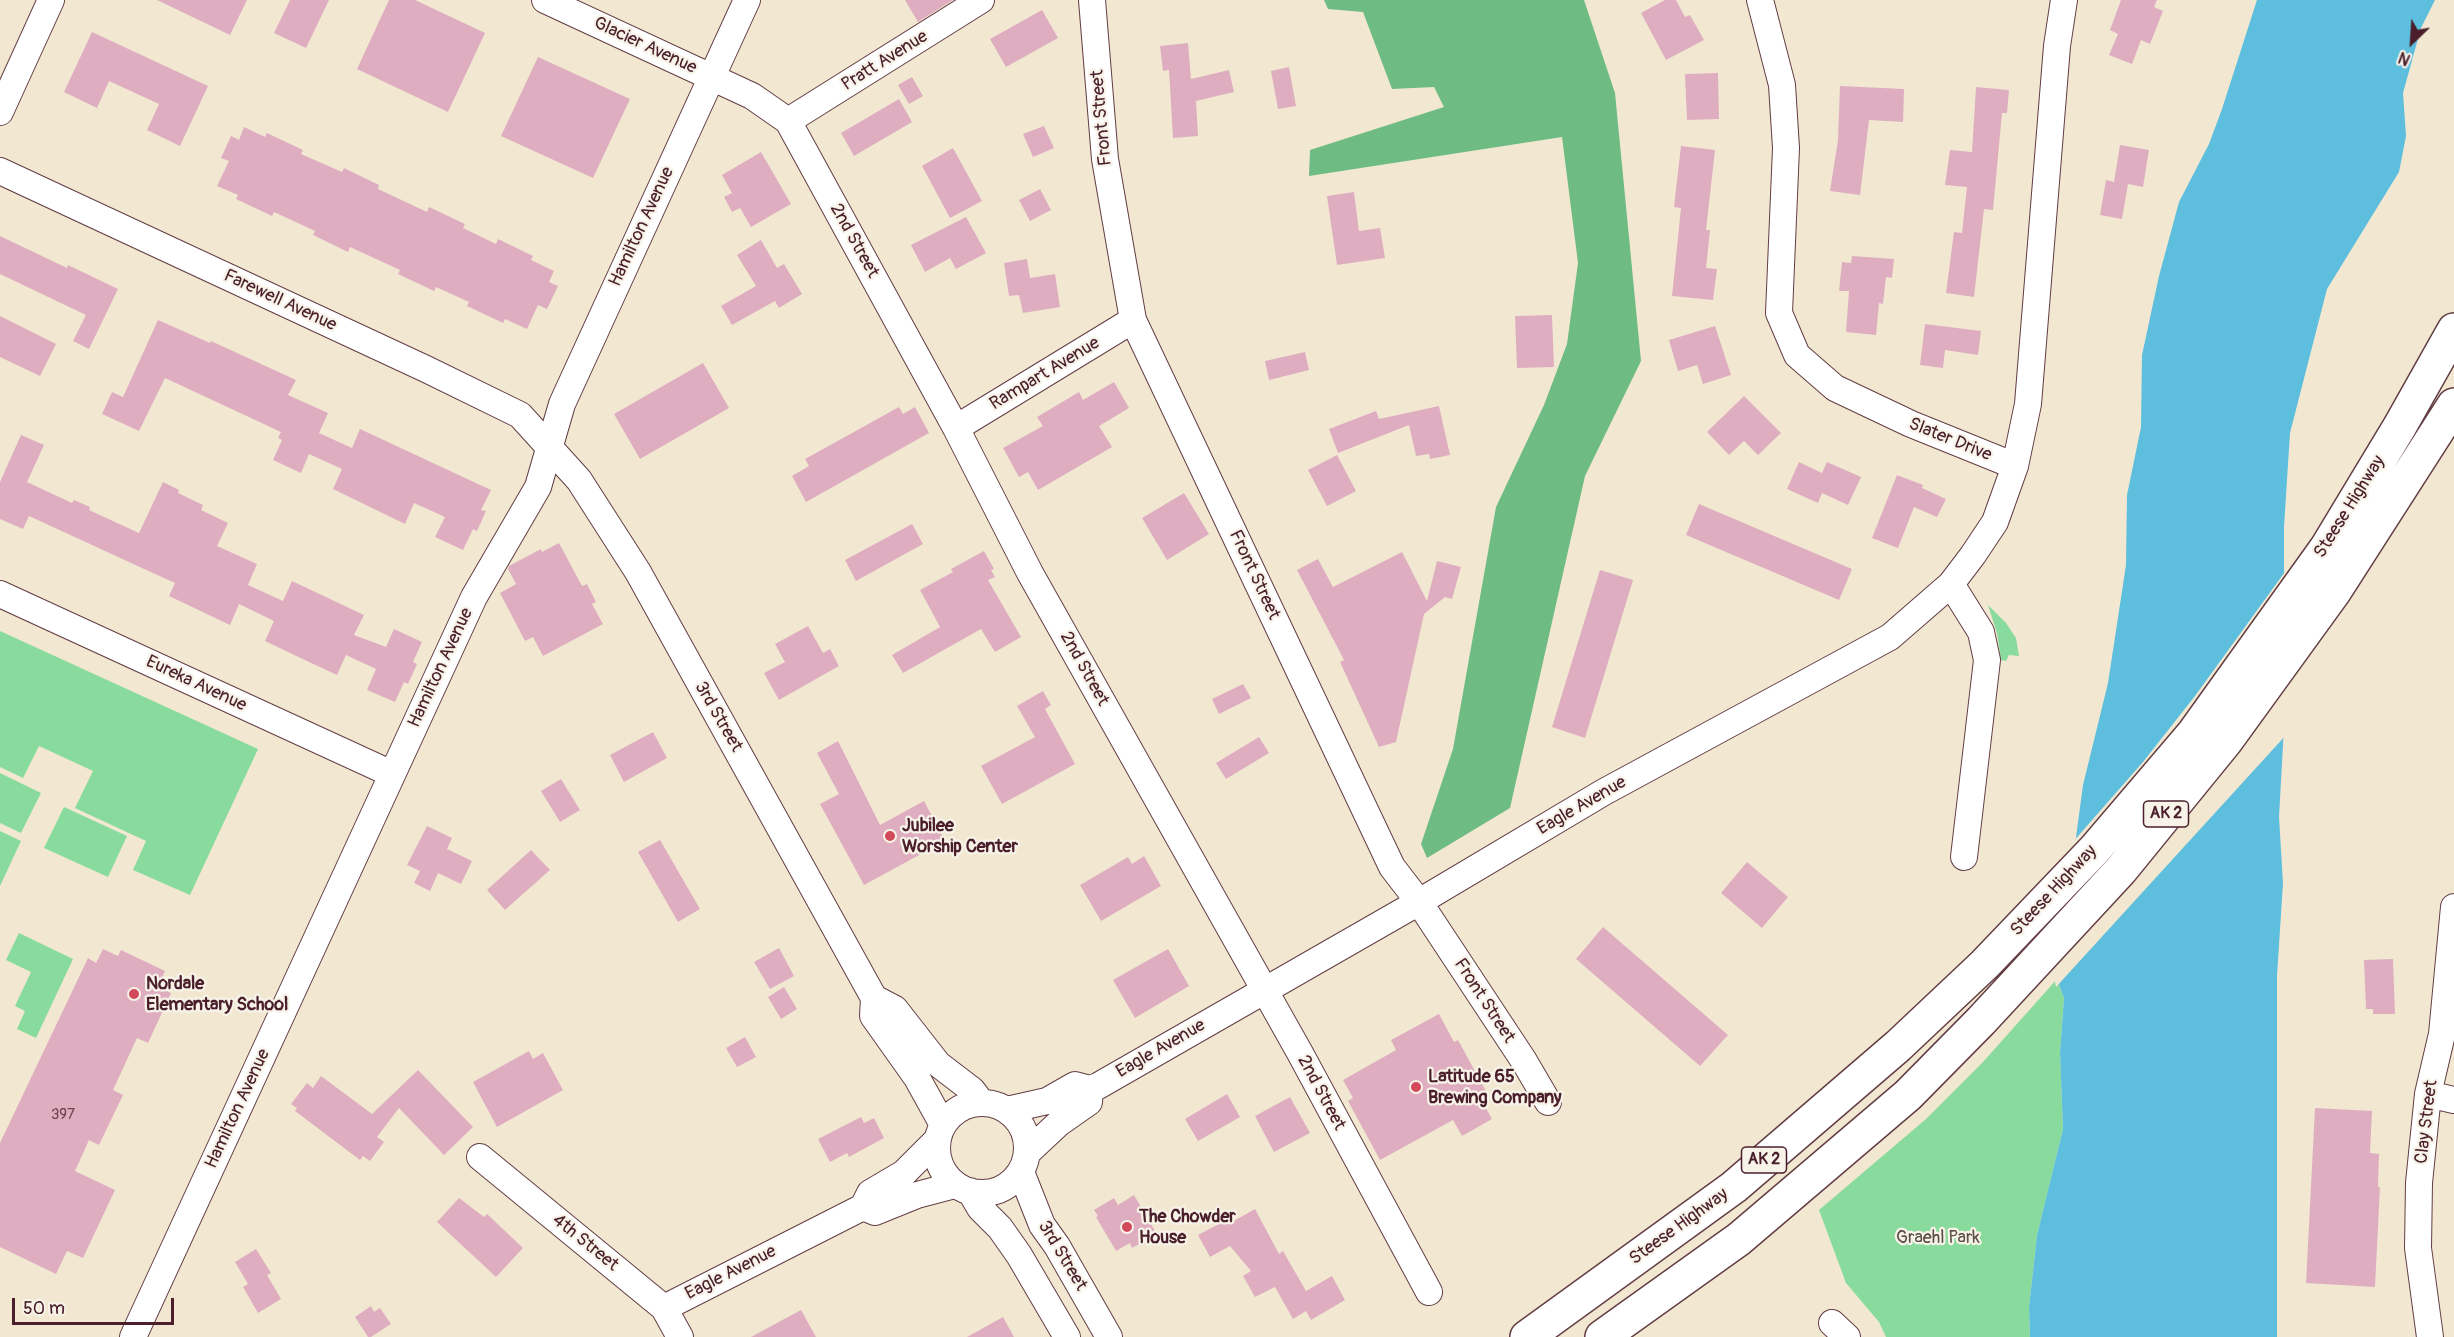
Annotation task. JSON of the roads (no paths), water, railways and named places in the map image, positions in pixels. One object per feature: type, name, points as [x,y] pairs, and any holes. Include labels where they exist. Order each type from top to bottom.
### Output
[{"type":"highway","name":"Steese Highway","points":[[1527,1337],[1734,1187],[1898,1046],[1985,964],[2095,849],[2193,734],[2327,547],[2400,426],[2454,330]]},
{"type":"highway","name":"Steese Highway","points":[[1602,1337],[1739,1239],[1908,1095],[1981,1022],[2121,870],[2226,741],[2334,592],[2454,405]]},
{"type":"street","points":[[0,112],[51,0]]},
{"type":"street","name":"Glacier Avenue","points":[[545,0],[711,76]]},
{"type":"street","name":"Hamilton Avenue","points":[[143,1334],[392,774],[474,597],[538,487],[562,404],[747,0]]},
{"type":"street","name":"Pratt Avenue","points":[[788,121],[981,0]]},
{"type":"street","name":"Front Street","points":[[1092,0],[1105,159],[1133,320],[1392,867],[1419,902],[1548,1102]]},
{"type":"street","name":"Slater Drive","points":[[1760,0],[1782,85],[1786,148],[1779,313],[1797,355],[1835,388],[1911,424],[2015,466],[2028,404],[2057,46],[2064,0]]},
{"type":"street","name":"2nd Street","points":[[711,76],[752,96],[788,121],[956,428],[1030,573],[1300,1053],[1429,1292]]},
{"type":"street","name":"Farewell Avenue","points":[[0,171],[520,415],[549,446]]},
{"type":"street","name":"Rampart Avenue","points":[[956,428],[1133,320]]},
{"type":"street","name":"3rd Street","points":[[549,446],[579,480],[638,572],[874,998],[873,1016],[917,1078],[940,1132]]},
{"type":"street","name":"Eagle Avenue","points":[[1007,1110],[1047,1101],[1075,1085],[1090,1089],[1419,902],[1604,792],[1890,637],[1951,584],[1973,555],[1995,522],[2015,466]]},
{"type":"street","points":[[1951,584],[1981,632],[1987,660],[1964,857]]},
{"type":"street","name":"Eureka Avenue","points":[[0,594],[392,774]]},
{"type":"street","name":"Clay Street","points":[[2430,1337],[2418,1248],[2419,1183],[2428,1094],[2442,1034],[2454,907]]},
{"type":"street","name":"3rd Street","points":[[874,998],[896,1009],[938,1064],[972,1090],[981,1102]]},
{"type":"street","name":"Eagle Avenue","points":[[1024,1162],[1059,1123],[1089,1102],[1090,1089]]},
{"type":"street","points":[[2428,1094],[2454,1100]]},
{"type":"street","points":[[981,1102],[995,1104],[1007,1110],[1023,1128],[1027,1140],[1024,1162],[1004,1188],[981,1193],[962,1188],[946,1175],[940,1164],[937,1152],[940,1132],[952,1113],[966,1105],[981,1102]]},
{"type":"street","name":"Eagle Avenue","points":[[664,1308],[830,1221],[863,1207],[870,1193],[904,1173],[940,1132]]},
{"type":"street","name":"4th Street","points":[[480,1157],[664,1308],[680,1337]]},
{"type":"street","name":"3rd Street","points":[[1024,1162],[1042,1225],[1057,1246],[1109,1337]]},
{"type":"street","name":"Eagle Avenue","points":[[863,1207],[874,1212],[926,1192],[962,1188]]},
{"type":"street","name":"3rd Street","points":[[962,1188],[1000,1228],[1019,1255],[1067,1337]]},
{"type":"water","points":[[2257,0],[2435,0],[2421,28],[2403,93],[2406,136],[2399,172],[2327,289],[2290,433],[2284,527],[2284,727],[2279,817],[2283,883],[2277,976],[2277,1337],[2030,1337],[2029,1307],[2037,1235],[2063,1129],[2060,1053],[2064,998],[2057,979],[2083,785],[2108,683],[2126,565],[2127,495],[2141,427],[2142,355],[2159,276],[2179,202],[2209,144]]},
{"type":"place","name":"Jubilee Worship Center","points":[[890,836]]},
{"type":"place","name":"Nordale Elementary School","points":[[134,994]]},
{"type":"place","name":"Latitude 65 Brewing Company","points":[[1416,1087]]},
{"type":"place","name":"The Chowder House","points":[[1127,1227]]},
{"type":"park label","name":"Graehl Park","points":[[1938,1238]]}]
